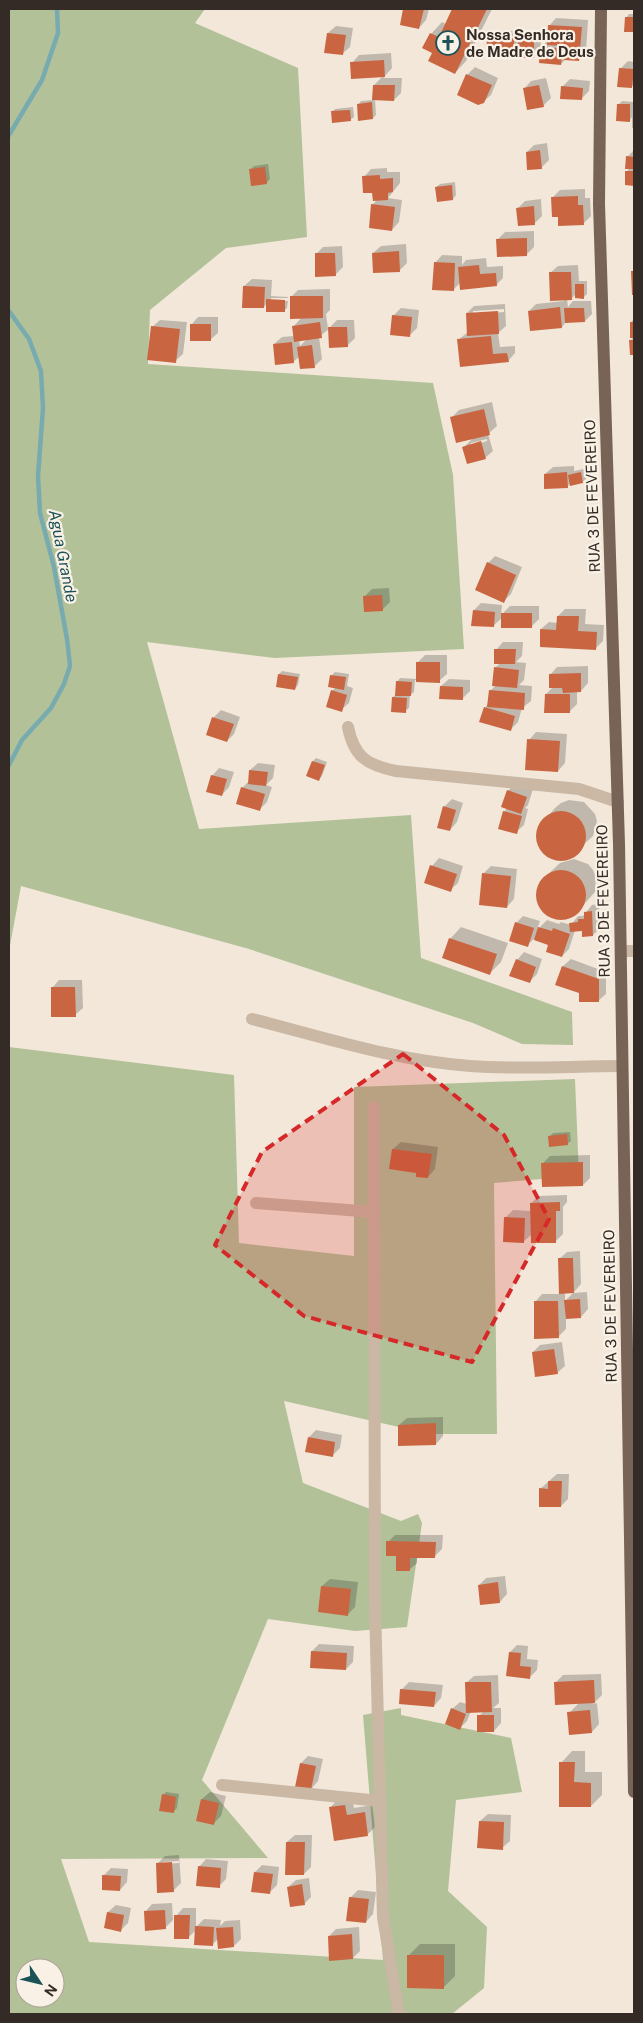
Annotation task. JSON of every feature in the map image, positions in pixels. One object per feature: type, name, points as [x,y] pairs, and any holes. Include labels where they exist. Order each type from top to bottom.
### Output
[{"type":"main road","name":"RUA 3 DE FEVEREIRO","points":[[601,9],[599,204],[618,802],[634,1792]]},
{"type":"street","points":[[348,727],[350,741],[356,752],[379,767],[396,771],[579,789],[618,802]]},
{"type":"street","points":[[621,950],[634,951]]},
{"type":"street","points":[[252,1018],[366,1049],[433,1062],[502,1067],[622,1066]]},
{"type":"street","points":[[374,1107],[375,1597],[383,1917],[399,2014]]},
{"type":"street","points":[[256,1203],[374,1212]]},
{"type":"street","points":[[222,1785],[380,1801]]},
{"type":"highlighted area","points":[[403,1054],[504,1135],[549,1219],[472,1362],[304,1316],[215,1245],[262,1152]]},
{"type":"green space","points":[[9,9],[205,9],[195,23],[298,68],[307,237],[226,248],[150,310],[148,364],[433,383],[453,475],[464,649],[275,658],[147,642],[199,829],[411,815],[421,958],[572,1012],[573,1045],[522,1044],[473,1023],[249,949],[21,886],[9,951]]},
{"type":"green space","points":[[9,1047],[234,1075],[239,1243],[354,1256],[354,1087],[575,1079],[579,1176],[494,1183],[497,1434],[430,1434],[284,1401],[303,1483],[401,1521],[418,1514],[422,1523],[407,1627],[355,1631],[268,1619],[202,1780],[268,1858],[61,1859],[89,1942],[383,1960],[363,1715],[401,1708],[401,1715],[511,1738],[522,1792],[456,1800],[448,1891],[487,1927],[484,1988],[452,2014],[9,2014]]},
{"type":"building","points":[[403,9],[424,9],[419,29],[400,25]]},
{"type":"building","name":"Nossa Senhora de Madre de Deus","points":[[452,9],[487,9],[455,74],[428,61],[432,53],[422,48],[430,33],[439,37]]},
{"type":"building","points":[[625,17],[634,17],[634,32],[624,32]]},
{"type":"building","points":[[548,25],[582,27],[579,61],[564,60],[565,46],[547,45]]},
{"type":"building","points":[[327,33],[346,35],[343,55],[324,53]]},
{"type":"building","points":[[487,38],[514,38],[514,56],[486,56]]},
{"type":"building","points":[[518,41],[534,41],[534,58],[517,58]]},
{"type":"building","points":[[540,46],[563,49],[561,65],[539,63]]},
{"type":"building","points":[[384,60],[385,77],[351,79],[350,62]]},
{"type":"building","points":[[619,68],[634,69],[632,88],[617,87]]},
{"type":"building","points":[[466,74],[492,85],[484,103],[478,105],[457,95]]},
{"type":"building","points":[[373,85],[395,85],[394,101],[372,100]]},
{"type":"building","points":[[539,85],[544,107],[527,110],[523,88]]},
{"type":"building","points":[[561,86],[583,88],[582,100],[560,99]]},
{"type":"building","points":[[372,102],[373,119],[358,121],[357,104]]},
{"type":"building","points":[[617,104],[630,104],[630,122],[616,121]]},
{"type":"building","points":[[350,110],[351,121],[332,123],[331,111]]},
{"type":"building","points":[[540,150],[542,169],[527,170],[526,152]]},
{"type":"building","points":[[626,156],[634,157],[634,169],[625,169]]},
{"type":"building","points":[[265,167],[267,184],[251,186],[249,169]]},
{"type":"building","points":[[625,171],[634,171],[634,186],[625,185]]},
{"type":"building","points":[[380,175],[380,179],[393,178],[393,192],[388,193],[388,200],[373,201],[372,193],[363,193],[362,176]]},
{"type":"building","points":[[452,185],[453,200],[437,202],[435,187]]},
{"type":"building","points":[[578,196],[578,205],[583,205],[584,225],[558,226],[558,217],[552,217],[551,197]]},
{"type":"building","points":[[371,204],[395,207],[392,231],[369,228]]},
{"type":"building","points":[[534,206],[535,225],[518,226],[516,208]]},
{"type":"building","points":[[527,238],[527,256],[497,257],[496,239]]},
{"type":"building","points":[[399,251],[400,272],[373,273],[372,253]]},
{"type":"building","points":[[315,253],[335,253],[336,276],[315,277]]},
{"type":"building","points":[[434,262],[455,263],[454,291],[432,290]]},
{"type":"building","points":[[479,265],[480,274],[496,273],[497,286],[460,290],[458,267]]},
{"type":"building","points":[[631,271],[634,271],[634,295],[632,295]]},
{"type":"building","points":[[549,272],[571,272],[572,300],[550,301]]},
{"type":"building","points":[[575,284],[584,284],[584,299],[575,298]]},
{"type":"building","points":[[243,286],[265,287],[264,308],[242,308]]},
{"type":"building","points":[[290,296],[323,296],[323,318],[290,319]]},
{"type":"building","points":[[266,299],[285,300],[285,312],[266,312]]},
{"type":"building","points":[[560,307],[562,328],[530,331],[528,311]]},
{"type":"building","points":[[564,308],[584,308],[585,322],[565,323]]},
{"type":"building","points":[[498,311],[499,334],[467,336],[466,313]]},
{"type":"building","points":[[392,315],[412,317],[410,337],[390,335]]},
{"type":"building","points":[[320,322],[322,338],[294,342],[292,326]]},
{"type":"building","points":[[630,322],[634,322],[634,338],[630,338]]},
{"type":"building","points":[[190,324],[211,324],[211,341],[190,341]]},
{"type":"building","points":[[151,326],[180,329],[176,363],[147,360]]},
{"type":"building","points":[[328,327],[347,327],[348,347],[329,348]]},
{"type":"building","points":[[491,336],[493,354],[507,353],[509,362],[460,367],[457,339]]},
{"type":"building","points":[[629,340],[634,340],[634,355],[630,355]]},
{"type":"building","points":[[292,342],[294,363],[275,365],[273,344]]},
{"type":"building","points":[[312,345],[315,368],[300,369],[297,347]]},
{"type":"building","points":[[484,409],[490,435],[456,443],[450,417]]},
{"type":"building","points":[[481,441],[486,459],[467,464],[462,447]]},
{"type":"building","points":[[567,472],[568,488],[544,489],[544,474]]},
{"type":"building","points":[[581,472],[583,483],[570,486],[568,475]]},
{"type":"building","points":[[487,562],[516,575],[504,603],[475,590]]},
{"type":"building","points":[[382,595],[383,611],[364,612],[363,596]]},
{"type":"building","points":[[473,610],[495,612],[494,627],[471,626]]},
{"type":"building","points":[[501,613],[532,613],[532,628],[501,628]]},
{"type":"building","points":[[557,616],[579,616],[578,631],[597,632],[596,650],[540,647],[540,629],[556,630]]},
{"type":"building","points":[[494,649],[516,649],[515,664],[494,664]]},
{"type":"building","points":[[416,662],[440,662],[440,683],[416,682]]},
{"type":"building","points":[[494,667],[519,670],[517,688],[492,686]]},
{"type":"building","points":[[581,673],[581,692],[563,693],[562,688],[549,688],[549,674]]},
{"type":"building","points":[[278,674],[298,677],[295,690],[276,687]]},
{"type":"building","points":[[330,675],[346,677],[344,690],[328,687]]},
{"type":"building","points":[[396,681],[412,682],[411,696],[395,696]]},
{"type":"building","points":[[440,686],[463,687],[463,700],[439,699]]},
{"type":"building","points":[[331,690],[347,695],[342,712],[326,707]]},
{"type":"building","points":[[489,690],[525,693],[524,710],[487,707]]},
{"type":"building","points":[[545,694],[570,694],[570,713],[544,713]]},
{"type":"building","points":[[392,697],[407,698],[406,713],[391,712]]},
{"type":"building","points":[[484,707],[515,716],[511,731],[479,722]]},
{"type":"building","points":[[212,717],[234,724],[227,742],[206,735]]},
{"type":"building","points":[[527,739],[560,741],[558,772],[525,770]]},
{"type":"building","points":[[312,761],[325,765],[319,781],[306,776]]},
{"type":"building","points":[[249,770],[268,772],[266,786],[248,784]]},
{"type":"building","points":[[211,775],[227,779],[222,796],[206,792]]},
{"type":"building","points":[[241,787],[265,794],[260,811],[236,804]]},
{"type":"building","points":[[507,790],[527,797],[521,814],[501,807]]},
{"type":"building","points":[[443,806],[456,810],[450,831],[437,828]]},
{"type":"building","points":[[503,811],[522,816],[517,834],[498,829]]},
{"type":"building","points":[[556,811],[566,811],[579,818],[586,831],[586,841],[579,854],[566,861],[556,861],[547,857],[540,850],[536,841],[536,831],[540,822],[547,815]]},
{"type":"building","points":[[430,865],[457,874],[451,892],[424,883]]},
{"type":"building","points":[[561,870],[571,872],[579,877],[584,885],[586,895],[584,905],[579,913],[571,918],[561,920],[551,918],[543,913],[538,905],[536,895],[538,885],[543,877],[551,872]]},
{"type":"building","points":[[482,873],[511,876],[507,908],[479,905]]},
{"type":"building","points":[[592,911],[593,936],[582,937],[582,931],[570,932],[569,923],[578,922],[578,919],[584,919],[584,912]]},
{"type":"building","points":[[515,922],[534,928],[528,947],[509,941]]},
{"type":"building","points":[[538,927],[552,931],[553,928],[570,934],[562,957],[546,952],[548,945],[534,940]]},
{"type":"building","points":[[449,938],[497,954],[490,975],[442,958]]},
{"type":"building","points":[[516,959],[536,967],[530,983],[509,976]]},
{"type":"building","points":[[562,966],[599,979],[599,1002],[579,1002],[579,993],[555,985]]},
{"type":"building","points":[[51,987],[75,987],[76,1017],[51,1017]]},
{"type":"building","points":[[567,1134],[568,1145],[549,1147],[548,1136]]},
{"type":"building","points":[[392,1149],[432,1154],[428,1178],[416,1177],[416,1173],[389,1169]]},
{"type":"building","points":[[583,1162],[583,1186],[542,1187],[541,1163]]},
{"type":"building","points":[[560,1202],[560,1211],[556,1211],[556,1243],[531,1243],[530,1203]]},
{"type":"building","points":[[504,1217],[525,1218],[524,1243],[503,1242]]},
{"type":"building","points":[[558,1258],[573,1258],[574,1293],[559,1294]]},
{"type":"building","points":[[580,1299],[581,1318],[566,1319],[564,1300]]},
{"type":"building","points":[[534,1301],[558,1301],[559,1338],[534,1339]]},
{"type":"building","points":[[554,1349],[558,1374],[535,1377],[532,1352]]},
{"type":"building","points":[[436,1423],[436,1445],[398,1446],[398,1425]]},
{"type":"building","points":[[308,1437],[335,1442],[333,1457],[305,1452]]},
{"type":"building","points":[[548,1481],[562,1481],[561,1507],[539,1507],[539,1488],[548,1489]]},
{"type":"building","points":[[386,1541],[436,1542],[435,1558],[410,1558],[410,1571],[396,1571],[396,1556],[386,1556]]},
{"type":"building","points":[[498,1582],[500,1603],[480,1605],[478,1585]]},
{"type":"building","points":[[321,1586],[351,1589],[348,1616],[318,1612]]},
{"type":"building","points":[[311,1651],[347,1653],[346,1670],[310,1668]]},
{"type":"building","points":[[509,1652],[521,1653],[520,1666],[531,1667],[530,1679],[506,1676]]},
{"type":"building","points":[[594,1680],[595,1703],[555,1705],[554,1682]]},
{"type":"building","points":[[465,1682],[491,1682],[492,1712],[466,1713]]},
{"type":"building","points":[[400,1689],[436,1692],[434,1707],[399,1704]]},
{"type":"building","points":[[451,1708],[466,1714],[460,1730],[445,1724]]},
{"type":"building","points":[[590,1710],[592,1733],[569,1735],[567,1712]]},
{"type":"building","points":[[477,1715],[494,1715],[494,1732],[477,1732]]},
{"type":"building","points":[[559,1762],[575,1762],[574,1782],[591,1783],[591,1807],[559,1807]]},
{"type":"building","points":[[300,1763],[316,1766],[311,1790],[295,1787]]},
{"type":"building","points":[[162,1794],[176,1797],[174,1813],[159,1811]]},
{"type":"building","points":[[201,1799],[219,1803],[214,1825],[196,1821]]},
{"type":"building","points":[[345,1805],[347,1815],[365,1812],[368,1836],[334,1841],[329,1807]]},
{"type":"building","points":[[479,1821],[504,1822],[503,1850],[477,1848]]},
{"type":"building","points":[[286,1842],[305,1842],[304,1875],[285,1875]]},
{"type":"building","points":[[172,1862],[174,1892],[157,1893],[156,1863]]},
{"type":"building","points":[[198,1866],[221,1868],[220,1888],[196,1886]]},
{"type":"building","points":[[254,1872],[273,1874],[270,1894],[251,1892]]},
{"type":"building","points":[[102,1875],[121,1876],[120,1891],[102,1890]]},
{"type":"building","points":[[302,1884],[305,1905],[290,1907],[287,1887]]},
{"type":"building","points":[[349,1897],[369,1899],[366,1923],[346,1921]]},
{"type":"building","points":[[165,1910],[166,1929],[145,1931],[144,1911]]},
{"type":"building","points":[[107,1912],[124,1915],[121,1932],[104,1928]]},
{"type":"building","points":[[174,1915],[190,1915],[189,1939],[174,1939]]},
{"type":"building","points":[[195,1926],[214,1927],[213,1946],[194,1945]]},
{"type":"building","points":[[233,1927],[234,1947],[218,1949],[216,1928]]},
{"type":"building","points":[[352,1934],[353,1959],[329,1961],[328,1936]]},
{"type":"building","points":[[407,1955],[444,1955],[444,1989],[407,1988]]},
{"type":"waterway","name":"Agua Grande","points":[[9,135],[42,80],[58,33],[57,9]]},
{"type":"waterway","name":"Agua Grande","points":[[9,311],[29,339],[41,371],[43,408],[38,476],[40,513],[54,567],[70,666],[64,684],[51,708],[22,740],[9,765]]},
{"type":"place","name":"Nossa Senhora de Madre de Deus","points":[[448,43]]}]
